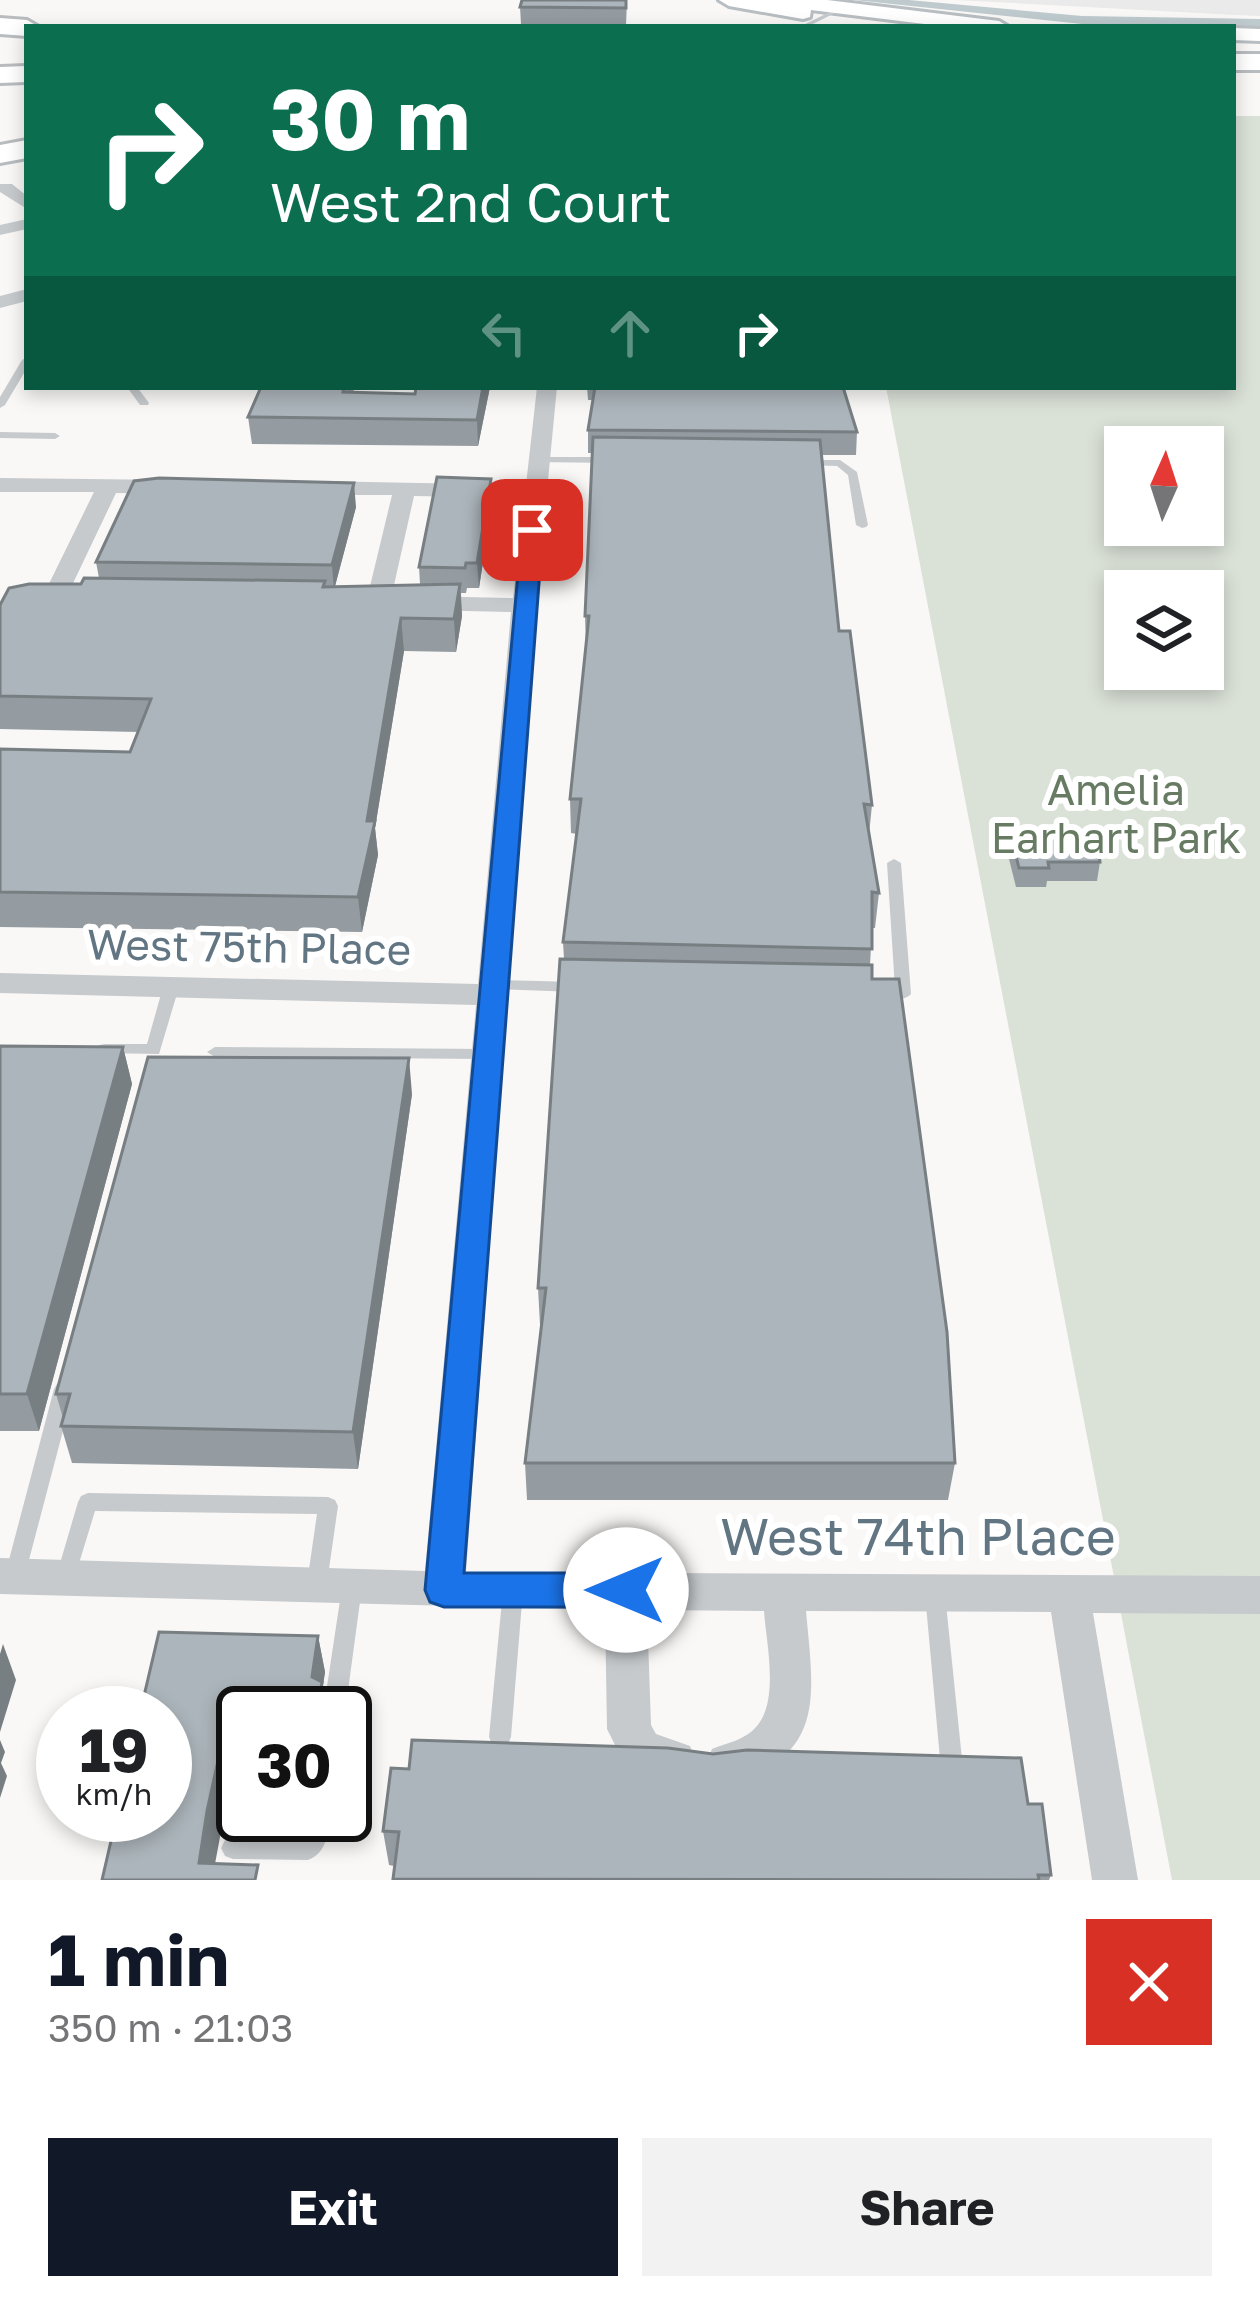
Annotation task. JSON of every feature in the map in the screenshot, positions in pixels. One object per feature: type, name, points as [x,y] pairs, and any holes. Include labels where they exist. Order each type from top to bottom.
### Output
[{"type":"main road","points":[[729,0],[963,24]]},
{"type":"main road","points":[[778,0],[892,24]]},
{"type":"street","points":[[6,188],[24,202]]},
{"type":"street","points":[[444,1590],[524,605],[547,390]]},
{"type":"street","points":[[0,485],[199,487]]},
{"type":"street","points":[[56,598],[108,486]]},
{"type":"street","points":[[290,488],[536,492]]},
{"type":"street","points":[[405,489],[366,603],[524,605]]},
{"type":"street","name":"West 75th Place","points":[[0,983],[496,990]]},
{"type":"street","name":"West 74th Place","points":[[7,1576],[444,1590],[1260,1595]]},
{"type":"street","points":[[626,1590],[629,1729],[641,1750],[680,1762],[722,1765],[748,1761],[770,1748],[788,1716],[783,1590]]},
{"type":"street","points":[[1069,1591],[1115,1880]]},
{"type":"lane","points":[[809,24],[833,13]]},
{"type":"lane","points":[[0,405],[24,365]]},
{"type":"lane","points":[[134,390],[144,403]]},
{"type":"lane","points":[[0,435],[56,436]]},
{"type":"lane","points":[[538,460],[632,460]]},
{"type":"lane","points":[[794,462],[840,464],[853,474],[862,526]]},
{"type":"lane","points":[[855,993],[903,994],[894,863]]},
{"type":"lane","points":[[496,990],[592,987]]},
{"type":"lane","points":[[147,1073],[171,988]]},
{"type":"lane","points":[[88,1049],[154,1050]]},
{"type":"lane","points":[[215,1052],[490,1054]]},
{"type":"lane","points":[[7,1576],[68,1374]]},
{"type":"lane","points":[[66,1578],[88,1502],[328,1507],[334,1686]]},
{"type":"lane","points":[[500,1737],[513,1590]]},
{"type":"lane","points":[[935,1591],[951,1759]]},
{"type":"lane","points":[[233,1848],[308,1849],[313,1842]]},
{"type":"shaded area","points":[[955,0],[1260,0],[1260,16],[1236,15]]},
{"type":"green space","name":"Amelia Earhart Park","points":[[1236,116],[1260,116],[1260,1880],[1172,1880],[887,390],[1236,390]]},
{"type":"building","points":[[522,0],[626,0],[626,8],[520,7]]},
{"type":"building","points":[[260,390],[415,394],[416,390],[482,390],[477,420],[248,417]]},
{"type":"building","points":[[595,390],[844,390],[857,432],[588,430]]},
{"type":"building","points":[[593,437],[820,440],[839,631],[850,631],[872,805],[864,804],[879,893],[872,892],[872,949],[563,942],[581,799],[570,799],[589,616],[585,616]]},
{"type":"building","points":[[437,477],[491,479],[477,563],[466,563],[465,568],[419,567]]},
{"type":"building","points":[[134,481],[354,483],[332,565],[96,562]]},
{"type":"building","points":[[84,578],[325,581],[323,587],[460,584],[454,619],[401,618],[367,821],[375,821],[358,897],[0,892],[0,749],[130,752],[151,699],[0,696],[0,605],[9,588],[81,584]]},
{"type":"building","points":[[1011,836],[1096,837],[1100,862],[1048,862],[1049,868],[1019,868]]},
{"type":"building","points":[[560,959],[872,965],[872,979],[899,979],[947,1332],[955,1463],[525,1463],[546,1288],[538,1288]]},
{"type":"building","points":[[0,1046],[123,1047],[27,1394],[0,1394]]},
{"type":"building","points":[[148,1057],[409,1058],[353,1432],[61,1426],[70,1394],[56,1394]]},
{"type":"building","points":[[159,1632],[318,1636],[312,1677],[321,1686],[216,1686],[216,1770],[199,1863],[258,1865],[255,1880],[102,1880],[111,1842],[192,1842],[192,1686],[146,1686]]},
{"type":"building","points":[[412,1740],[668,1748],[713,1754],[747,1750],[1021,1758],[1028,1804],[1042,1804],[1051,1875],[1038,1875],[1039,1880],[393,1879],[399,1832],[383,1831],[391,1768],[409,1769]]},
{"type":"waterway","points":[[861,0],[1082,20],[1260,23]]},
{"type":"route","points":[[532,530],[444,1590],[626,1590]]}]
